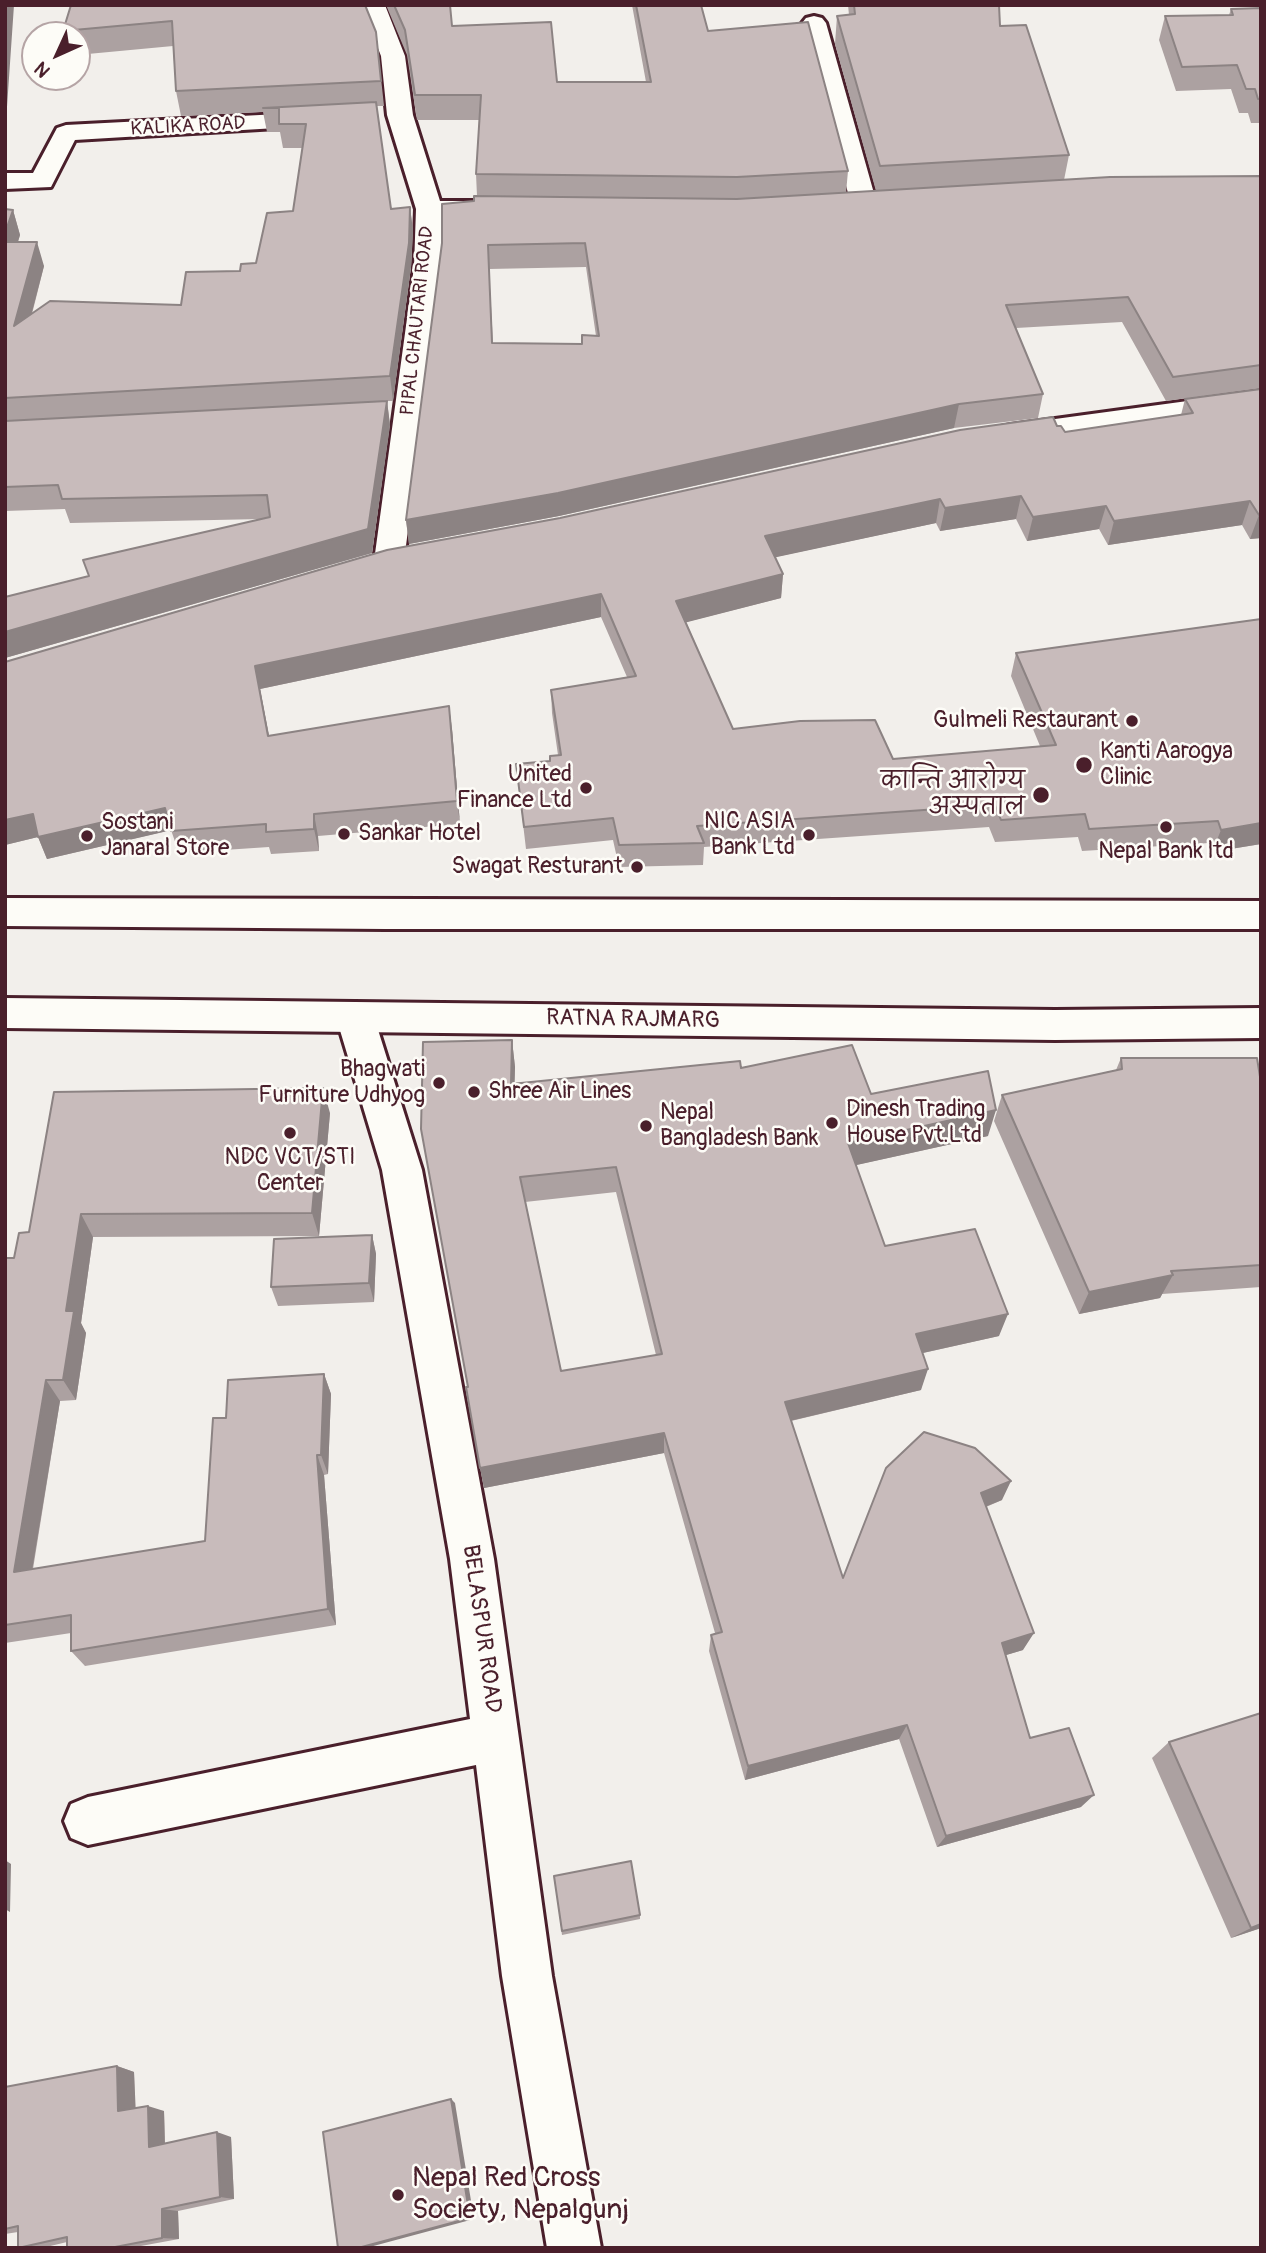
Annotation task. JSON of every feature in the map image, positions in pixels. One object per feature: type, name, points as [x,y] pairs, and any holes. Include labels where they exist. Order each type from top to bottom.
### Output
[{"type":"main road","name":"PIPAL CHAUTARI ROAD","points":[[373,5],[393,56],[400,116],[429,209],[428,267],[395,413],[389,562]]},
{"type":"main road","points":[[814,23],[851,205],[891,202]]},
{"type":"main road","points":[[372,117],[400,116]]},
{"type":"main road","name":"KALIKA ROAD","points":[[5,181],[42,181],[66,133],[344,118]]},
{"type":"main road","points":[[429,209],[513,210]]},
{"type":"main road","points":[[981,438],[1261,400]]},
{"type":"main road","points":[[5,912],[371,915],[1261,915]]},
{"type":"main road","name":"RATNA RAJMARG","points":[[5,1013],[1042,1025],[1261,1023]]},
{"type":"main road","name":"BELASPUR ROAD","points":[[355,1017],[402,1170],[472,1559],[527,1976],[574,2248]]},
{"type":"main road","points":[[88,1821],[496,1737]]},
{"type":"building","points":[[71,5],[365,5],[376,32],[381,81],[176,91],[172,21],[91,28],[91,21],[66,21]]},
{"type":"building","points":[[394,5],[450,5],[452,26],[551,22],[557,82],[651,82],[636,5],[701,5],[708,31],[808,22],[848,171],[737,177],[476,174],[481,95],[415,95],[405,30]]},
{"type":"building","points":[[854,5],[999,5],[1000,26],[1026,25],[1069,155],[880,166],[837,16],[855,14]]},
{"type":"building","points":[[1261,8],[1261,99],[1258,99],[1255,89],[1246,89],[1237,65],[1182,67],[1165,16],[1233,15],[1231,9]]},
{"type":"building","points":[[376,102],[391,209],[410,207],[409,243],[390,376],[5,398],[5,242],[37,242],[14,326],[50,301],[181,305],[186,272],[240,271],[241,264],[256,263],[267,213],[293,211],[306,124],[279,124],[279,108],[263,108]]},
{"type":"building","points":[[1261,176],[1261,365],[1173,377],[1128,297],[1006,305],[1043,394],[959,404],[558,493],[406,520],[442,243],[442,204],[474,201],[474,196],[737,199],[1110,177]],"holes":[[[585,243],[599,336],[582,335],[582,344],[492,343],[488,245]]]},
{"type":"building","points":[[5,209],[13,210],[5,233]]},
{"type":"building","points":[[1261,389],[1261,515],[1250,501],[1114,521],[1106,506],[1033,517],[1021,496],[945,508],[940,499],[765,536],[783,574],[676,601],[733,729],[800,721],[875,720],[893,759],[1056,745],[1016,653],[1261,619],[1261,823],[1221,830],[1218,821],[1089,829],[1085,814],[1001,820],[995,805],[697,826],[704,843],[619,845],[613,818],[524,827],[516,764],[550,761],[550,756],[561,755],[551,690],[636,676],[601,594],[255,666],[268,736],[449,706],[457,801],[314,814],[314,829],[266,832],[266,824],[171,831],[165,808],[38,837],[33,814],[5,820],[5,662],[387,550],[560,518],[960,430],[1053,417],[1057,426],[1061,426],[1065,432],[1193,413],[1185,399]]},
{"type":"building","points":[[387,401],[368,529],[5,632],[5,597],[89,576],[83,560],[270,517],[267,495],[62,499],[58,485],[5,487],[5,421]]},
{"type":"building","points":[[512,1040],[511,1084],[740,1061],[741,1068],[852,1045],[871,1094],[988,1071],[996,1110],[848,1143],[885,1246],[975,1229],[1008,1314],[916,1334],[928,1369],[785,1402],[843,1578],[886,1468],[924,1432],[975,1448],[1011,1481],[981,1493],[1034,1633],[1002,1643],[1030,1738],[1069,1728],[1094,1795],[946,1836],[907,1725],[748,1766],[711,1635],[722,1632],[664,1433],[480,1468],[421,1129],[423,1042]],"holes":[[[616,1167],[662,1354],[561,1371],[520,1177]]]},
{"type":"building","points":[[1121,1058],[1257,1058],[1261,1083],[1261,1265],[1171,1271],[1173,1275],[1089,1292],[1002,1095],[1122,1069]]},
{"type":"building","points":[[323,1088],[312,1213],[81,1214],[66,1311],[74,1311],[63,1380],[46,1380],[14,1572],[205,1541],[213,1418],[226,1418],[228,1380],[324,1374],[321,1455],[317,1455],[328,1609],[71,1651],[71,1615],[5,1625],[5,1258],[14,1258],[19,1233],[29,1232],[54,1092]]},
{"type":"building","points":[[372,1235],[369,1283],[271,1287],[274,1239]]},
{"type":"building","points":[[1261,1713],[1261,1924],[1251,1928],[1169,1742]]},
{"type":"building","points":[[631,1861],[640,1915],[562,1931],[554,1876]]},
{"type":"building","points":[[117,2066],[118,2111],[148,2106],[149,2147],[217,2132],[220,2197],[162,2209],[162,2238],[110,2248],[67,2248],[67,2237],[18,2248],[18,2226],[5,2229],[5,2087]]},
{"type":"building","points":[[451,2099],[470,2218],[358,2248],[338,2248],[323,2132]]},
{"type":"place","name":"Gulmeli Restaurant","points":[[1132,721]]},
{"type":"place","name":"Kanti Aarogya Clinic","points":[[1084,765]]},
{"type":"place","name":"United Finance Ltd","points":[[586,788]]},
{"type":"place","name":"कान्ति आराेग्य अस्पताल","points":[[1041,795]]},
{"type":"place","name":"Nepal Bank ltd","points":[[1166,827]]},
{"type":"place","name":"Sankar Hotel","points":[[344,834]]},
{"type":"place","name":"NIC ASIA Bank Ltd","points":[[809,835]]},
{"type":"place","name":"Sostani Janaral Store","points":[[87,836]]},
{"type":"place","name":"Swagat Resturant","points":[[637,867]]},
{"type":"place","name":"Bhagwati Furniture Udhyog","points":[[439,1083]]},
{"type":"place","name":"Shree Air Lines","points":[[474,1092]]},
{"type":"place","name":"Dinesh Trading House Pvt.Ltd","points":[[832,1123]]},
{"type":"place","name":"Nepal Bangladesh Bank","points":[[646,1126]]},
{"type":"place","name":"NDC VCT/STI Center","points":[[290,1133]]},
{"type":"place","name":"Nepal Red Cross Society, Nepalgunj","points":[[398,2195]]}]
